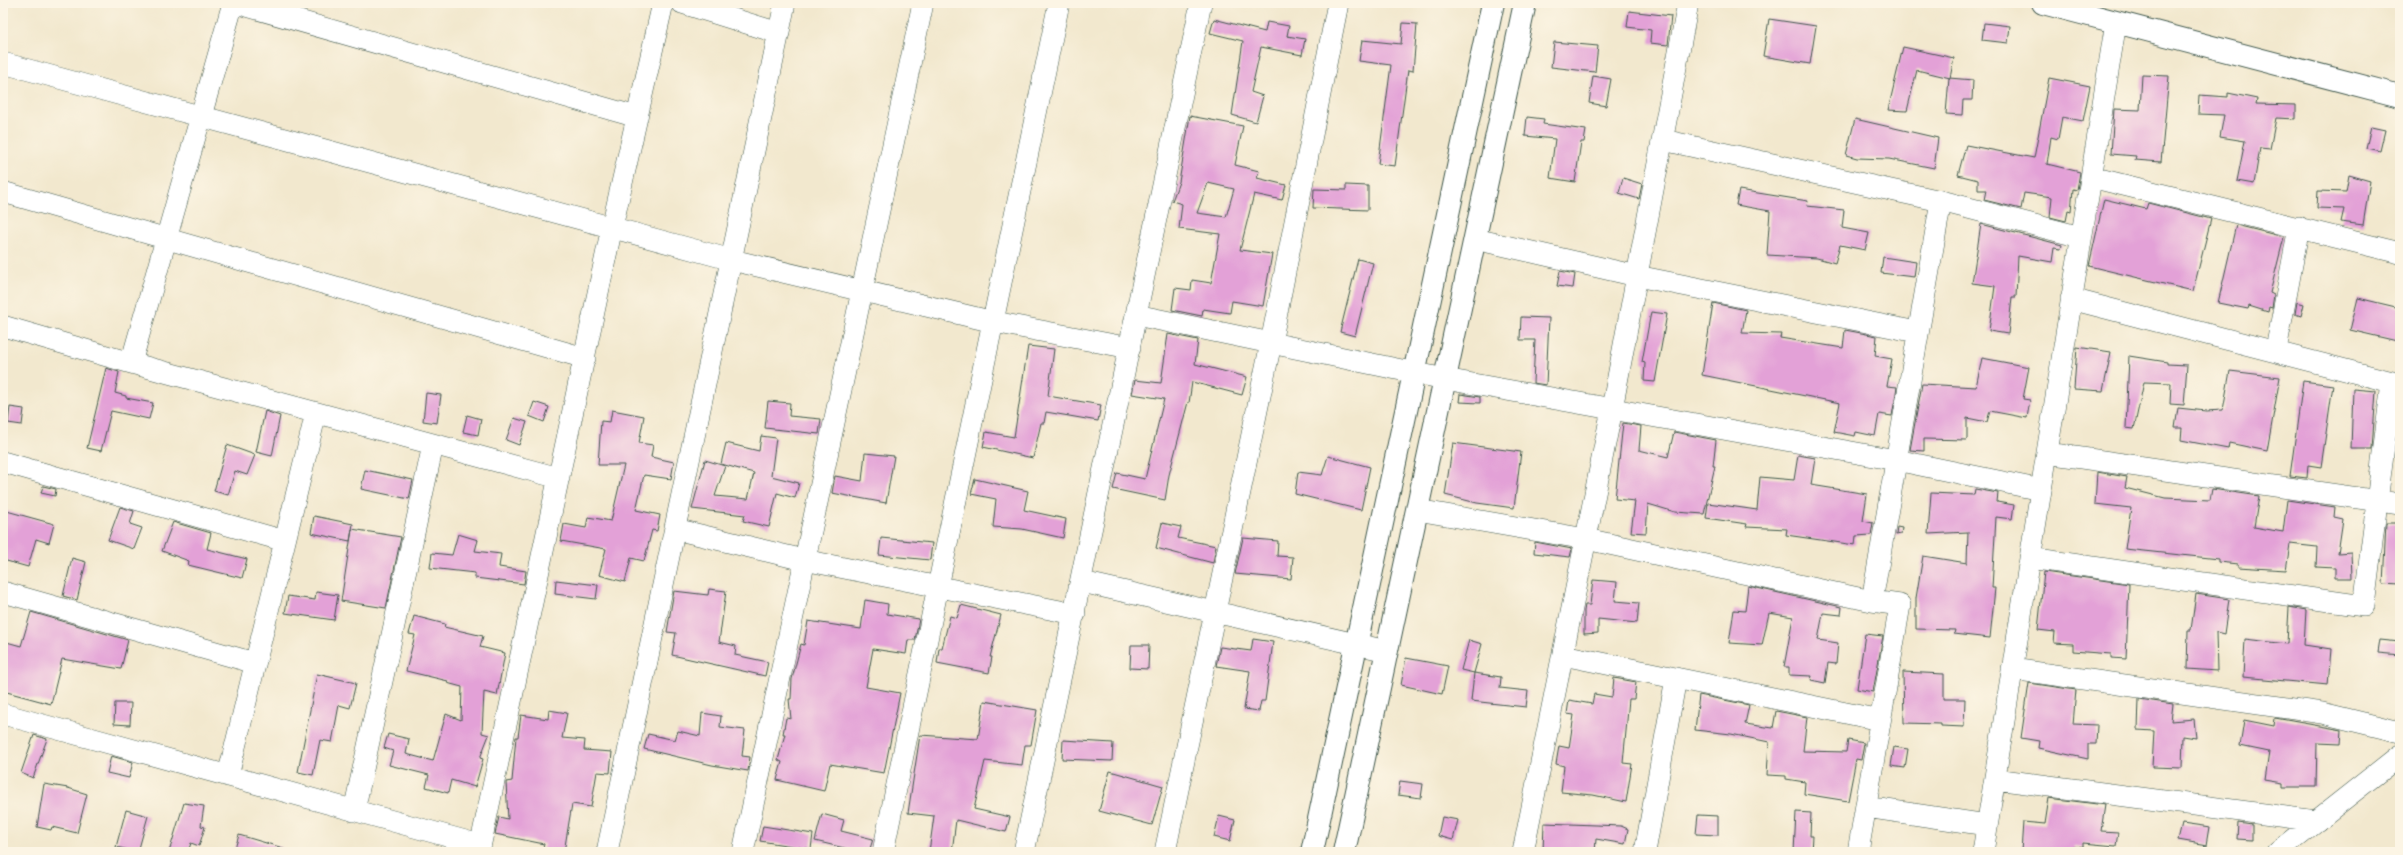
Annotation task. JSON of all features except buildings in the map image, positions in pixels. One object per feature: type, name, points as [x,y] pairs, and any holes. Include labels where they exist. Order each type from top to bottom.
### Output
[{"type":"street","points":[[131,363],[235,3],[637,117]]},
{"type":"street","points":[[3,714],[354,810],[480,849],[584,358],[662,3]]},
{"type":"street","points":[[682,3],[779,33]]},
{"type":"street","points":[[607,852],[786,3]]},
{"type":"street","points":[[743,852],[923,3]]},
{"type":"street","points":[[883,852],[994,322],[1058,3]]},
{"type":"street","points":[[1024,852],[1082,582],[1201,3]]},
{"type":"street","points":[[1165,852],[1272,344],[1338,3]]},
{"type":"street","points":[[1312,852],[1493,3]]},
{"type":"street","points":[[1344,852],[1525,3]]},
{"type":"street","points":[[1523,852],[1612,410],[1688,3]]},
{"type":"street","points":[[2043,3],[2400,96]]},
{"type":"street","points":[[1983,852],[2116,22]]},
{"type":"street","points":[[3,63],[732,260],[994,322],[1130,348]]},
{"type":"street","points":[[1663,140],[1941,201],[2081,237]]},
{"type":"street","points":[[2091,177],[2400,253]]},
{"type":"street","points":[[3,192],[166,240],[584,358]]},
{"type":"street","points":[[1872,601],[1917,332],[1941,201]]},
{"type":"street","points":[[2276,350],[2299,227]]},
{"type":"street","points":[[1475,239],[1637,276],[1917,332]]},
{"type":"street","points":[[2030,558],[2364,606],[2392,382],[2276,350],[2071,299]]},
{"type":"street","points":[[1136,315],[1444,379],[1896,460],[2041,490]]},
{"type":"street","points":[[3,326],[131,363],[559,478]]},
{"type":"street","points":[[228,776],[316,413]]},
{"type":"street","points":[[354,810],[433,445]]},
{"type":"street","points":[[2047,453],[2400,504]]},
{"type":"street","points":[[3,462],[285,541]]},
{"type":"street","points":[[1417,510],[1586,539],[1872,601],[1900,605],[1858,852]]},
{"type":"street","points":[[675,529],[804,560],[938,585],[1075,614]]},
{"type":"street","points":[[1082,582],[1387,650]]},
{"type":"street","points":[[3,592],[255,663]]},
{"type":"street","points":[[1563,655],[1880,720]]},
{"type":"street","points":[[2012,669],[2322,713],[2400,732]]},
{"type":"street","points":[[1645,852],[1676,678]]},
{"type":"street","points":[[2277,852],[2400,756]]},
{"type":"street","points":[[1995,779],[2317,821]]},
{"type":"street","points":[[1866,807],[1987,825]]}]
